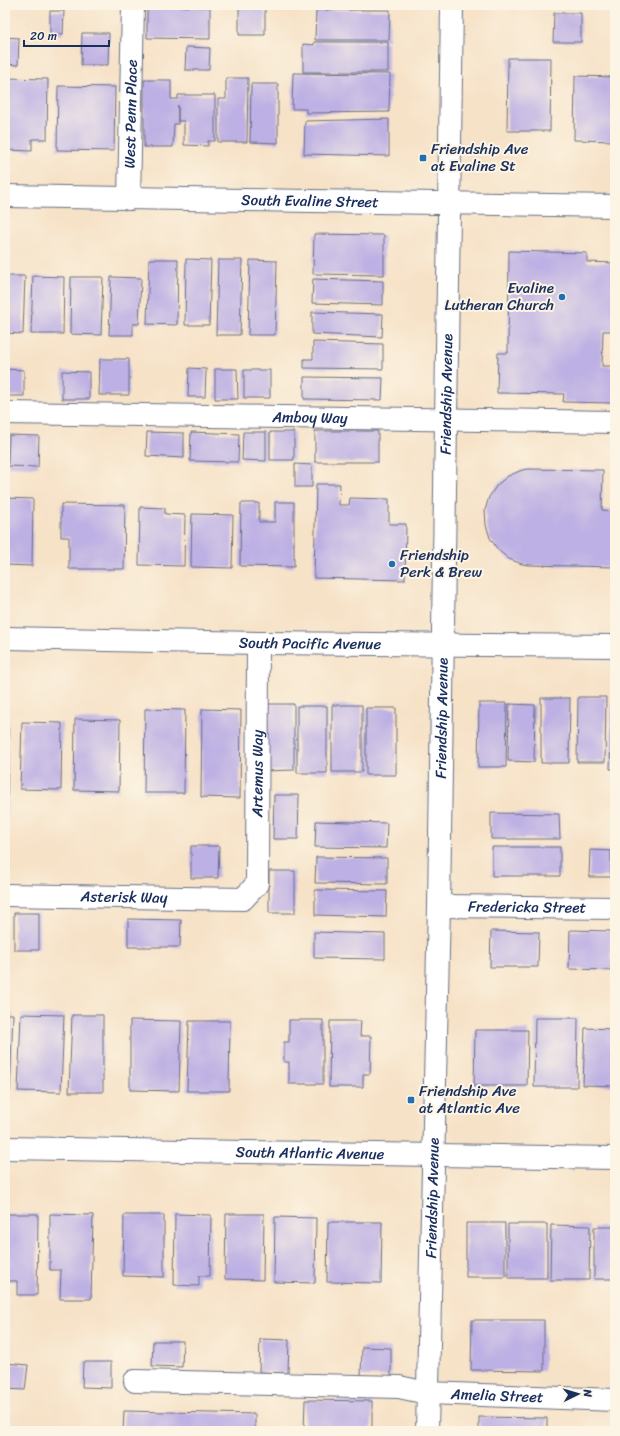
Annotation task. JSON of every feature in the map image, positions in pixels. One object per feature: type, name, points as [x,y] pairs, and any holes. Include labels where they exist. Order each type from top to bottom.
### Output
[{"type":"street","name":"West Penn Place","points":[[129,199],[133,5]]},
{"type":"street","name":"Friendship Avenue","points":[[427,1431],[432,1155],[439,906],[452,5]]},
{"type":"street","name":"South Evaline Street","points":[[5,196],[615,206]]},
{"type":"street","name":"Amboy Way","points":[[5,413],[615,422]]},
{"type":"street","name":"South Pacific Avenue","points":[[5,638],[258,643],[615,646]]},
{"type":"street","name":"Artemus Way","points":[[243,899],[257,884],[258,643]]},
{"type":"street","name":"Asterisk Way","points":[[5,895],[243,899]]},
{"type":"street","name":"Fredericka Street","points":[[439,906],[615,908]]},
{"type":"street","name":"South Atlantic Avenue","points":[[5,1148],[615,1158]]},
{"type":"street","name":"Amelia Street","points":[[135,1381],[399,1387],[427,1393],[615,1400]]},
{"type":"building","points":[[239,5],[265,5],[265,35],[239,35]]},
{"type":"building","points":[[147,6],[210,7],[210,39],[147,38]]},
{"type":"building","points":[[316,10],[390,10],[389,40],[315,40]]},
{"type":"building","points":[[50,11],[64,11],[63,34],[50,34]]},
{"type":"building","points":[[554,13],[581,13],[581,42],[553,42]]},
{"type":"building","points":[[82,33],[109,33],[108,65],[81,65]]},
{"type":"building","points":[[5,37],[19,38],[18,65],[5,64]]},
{"type":"building","points":[[314,42],[388,42],[388,72],[303,72],[303,44],[314,45]]},
{"type":"building","points":[[186,47],[210,48],[209,70],[185,70]]},
{"type":"building","points":[[508,58],[551,58],[550,131],[507,131]]},
{"type":"building","points":[[293,73],[390,74],[389,112],[306,113],[306,109],[292,109]]},
{"type":"building","points":[[575,76],[615,77],[615,141],[574,140]]},
{"type":"building","points":[[5,78],[48,79],[47,139],[32,139],[32,151],[5,150]]},
{"type":"building","points":[[226,78],[248,78],[247,142],[218,142],[218,99],[226,99]]},
{"type":"building","points":[[144,80],[171,80],[171,99],[178,99],[178,95],[215,95],[215,141],[208,141],[208,146],[184,145],[184,121],[178,121],[178,124],[174,124],[173,147],[144,147]]},
{"type":"building","points":[[251,84],[278,84],[278,143],[250,142]]},
{"type":"building","points":[[58,86],[115,87],[114,151],[57,150]]},
{"type":"building","points":[[389,119],[389,156],[304,154],[305,121]]},
{"type":"building","points":[[314,234],[384,235],[384,275],[313,274]]},
{"type":"building","name":"Evaline Lutheran Church","points":[[509,251],[587,253],[587,262],[615,263],[615,331],[603,331],[602,366],[615,366],[615,403],[563,402],[564,394],[497,393],[498,353],[508,353]]},
{"type":"building","points":[[149,259],[178,259],[177,325],[147,324]]},
{"type":"building","points":[[186,259],[211,260],[209,325],[185,325]]},
{"type":"building","points":[[218,260],[242,260],[240,335],[216,335]]},
{"type":"building","points":[[250,260],[277,261],[275,335],[248,335]]},
{"type":"building","points":[[5,276],[25,276],[23,334],[5,333]]},
{"type":"building","points":[[33,276],[64,277],[63,334],[31,334]]},
{"type":"building","points":[[71,277],[103,277],[101,335],[70,334]]},
{"type":"building","points":[[111,277],[141,278],[139,324],[133,324],[133,335],[109,335]]},
{"type":"building","points":[[313,279],[383,281],[383,305],[312,303]]},
{"type":"building","points":[[312,312],[383,314],[382,337],[312,334]]},
{"type":"building","points":[[313,342],[383,344],[383,369],[304,368],[304,359],[313,359]]},
{"type":"building","points":[[100,359],[129,359],[129,395],[99,395]]},
{"type":"building","points":[[189,368],[206,369],[205,397],[188,397]]},
{"type":"building","points":[[5,369],[24,370],[24,396],[5,396]]},
{"type":"building","points":[[215,369],[237,369],[238,399],[215,399]]},
{"type":"building","points":[[244,370],[270,370],[270,398],[244,398]]},
{"type":"building","points":[[62,371],[89,372],[89,399],[62,399]]},
{"type":"building","points":[[304,377],[383,378],[382,400],[304,399]]},
{"type":"building","points":[[315,431],[378,431],[378,462],[315,462]]},
{"type":"building","points":[[147,432],[184,433],[184,458],[146,456]]},
{"type":"building","points":[[191,432],[239,434],[238,462],[190,461]]},
{"type":"building","points":[[243,432],[266,432],[266,461],[242,460]]},
{"type":"building","points":[[270,432],[294,432],[294,460],[270,460]]},
{"type":"building","points":[[9,435],[39,436],[38,467],[8,466]]},
{"type":"building","points":[[295,464],[312,465],[312,487],[295,487]]},
{"type":"building","points":[[522,470],[603,470],[602,510],[615,511],[615,585],[613,585],[614,567],[522,564],[509,559],[498,550],[490,538],[486,525],[485,510],[489,497],[497,485],[508,476]]},
{"type":"building","points":[[316,484],[340,484],[339,505],[349,505],[350,498],[389,499],[389,524],[406,524],[405,580],[314,578]]},
{"type":"building","points":[[5,498],[33,499],[32,566],[5,565]]},
{"type":"building","points":[[275,502],[294,502],[294,567],[240,566],[241,503],[259,503],[259,522],[275,522]]},
{"type":"building","points":[[61,504],[125,505],[124,569],[69,569],[69,537],[61,537]]},
{"type":"building","points":[[140,507],[165,508],[165,514],[185,515],[184,566],[139,565]]},
{"type":"building","points":[[192,514],[233,515],[232,568],[191,567]]},
{"type":"building","points":[[612,694],[615,694],[615,769],[610,769]]},
{"type":"building","points":[[578,697],[606,697],[605,762],[577,762]]},
{"type":"building","points":[[541,698],[570,698],[569,763],[541,763]]},
{"type":"building","points":[[479,703],[507,703],[506,767],[478,767]]},
{"type":"building","points":[[264,704],[294,704],[294,770],[264,771]]},
{"type":"building","points":[[509,704],[535,705],[534,762],[508,761]]},
{"type":"building","points":[[332,705],[362,705],[362,772],[332,772]]},
{"type":"building","points":[[297,706],[327,706],[327,773],[297,773]]},
{"type":"building","points":[[366,708],[396,708],[396,775],[366,775]]},
{"type":"building","points":[[145,709],[185,710],[184,793],[144,793]]},
{"type":"building","points":[[202,709],[241,710],[240,798],[201,797]]},
{"type":"building","points":[[75,719],[120,720],[119,791],[74,790]]},
{"type":"building","points":[[22,722],[62,723],[61,790],[20,789]]},
{"type":"building","points":[[5,727],[8,727],[7,842],[5,842]]},
{"type":"building","points":[[274,795],[299,795],[298,839],[273,839]]},
{"type":"building","points":[[491,813],[559,814],[560,839],[491,839]]},
{"type":"building","points":[[316,821],[387,823],[386,848],[315,847]]},
{"type":"building","points":[[191,846],[219,846],[218,878],[191,878]]},
{"type":"building","points":[[492,847],[560,847],[560,876],[492,876]]},
{"type":"building","points":[[590,850],[611,851],[611,877],[589,877]]},
{"type":"building","points":[[316,857],[387,858],[387,884],[315,883]]},
{"type":"building","points":[[269,871],[295,871],[295,913],[269,913]]},
{"type":"building","points":[[315,890],[387,891],[386,917],[315,915]]},
{"type":"building","points":[[14,913],[39,913],[39,950],[14,950]]},
{"type":"building","points":[[128,919],[181,920],[180,947],[128,947]]},
{"type":"building","points":[[570,930],[611,931],[611,970],[569,969]]},
{"type":"building","points":[[491,931],[539,932],[538,967],[490,967]]},
{"type":"building","points":[[314,932],[385,934],[385,959],[314,958]]},
{"type":"building","points":[[5,1014],[13,1014],[10,1091],[5,1091]]},
{"type":"building","points":[[21,1014],[64,1015],[61,1092],[18,1091]]},
{"type":"building","points":[[72,1015],[103,1015],[103,1092],[69,1092]]},
{"type":"building","points":[[535,1018],[578,1018],[577,1087],[534,1087]]},
{"type":"building","points":[[130,1020],[181,1021],[179,1091],[130,1090]]},
{"type":"building","points":[[289,1020],[323,1020],[323,1084],[289,1084],[289,1062],[284,1062],[284,1042],[289,1042]]},
{"type":"building","points":[[189,1021],[230,1021],[229,1091],[187,1091]]},
{"type":"building","points":[[330,1021],[361,1021],[360,1036],[371,1036],[370,1074],[363,1074],[363,1087],[329,1087]]},
{"type":"building","points":[[585,1028],[615,1029],[615,1086],[583,1085]]},
{"type":"building","points":[[475,1030],[528,1030],[527,1086],[474,1086]]},
{"type":"building","points":[[5,1214],[38,1214],[37,1295],[17,1295],[17,1281],[5,1281]]},
{"type":"building","points":[[50,1214],[93,1215],[91,1299],[60,1299],[61,1270],[50,1270]]},
{"type":"building","points":[[175,1214],[211,1215],[210,1276],[199,1276],[199,1286],[174,1285]]},
{"type":"building","points":[[226,1214],[264,1214],[263,1280],[225,1279]]},
{"type":"building","points":[[124,1215],[164,1215],[164,1277],[123,1276]]},
{"type":"building","points":[[275,1217],[316,1218],[315,1283],[274,1282]]},
{"type":"building","points":[[328,1222],[382,1222],[381,1283],[327,1282]]},
{"type":"building","points":[[466,1223],[505,1223],[505,1277],[466,1277]]},
{"type":"building","points":[[508,1224],[547,1224],[547,1278],[508,1278]]},
{"type":"building","points":[[551,1225],[590,1226],[589,1280],[550,1280]]},
{"type":"building","points":[[594,1227],[615,1227],[615,1279],[594,1279]]},
{"type":"building","points":[[472,1320],[544,1320],[544,1371],[471,1370]]},
{"type":"building","points":[[260,1339],[289,1340],[288,1373],[259,1372]]},
{"type":"building","points":[[153,1341],[183,1341],[182,1367],[152,1366]]},
{"type":"building","points":[[362,1347],[391,1348],[391,1376],[361,1376]]},
{"type":"building","points":[[83,1362],[111,1362],[111,1388],[82,1387]]},
{"type":"building","points":[[5,1363],[28,1365],[25,1390],[5,1389]]},
{"type":"building","points":[[305,1400],[372,1401],[372,1431],[304,1431]]},
{"type":"building","points":[[124,1411],[255,1414],[255,1431],[123,1431]]},
{"type":"building","points":[[479,1417],[547,1418],[547,1431],[479,1431]]},
{"type":"place","name":"Friendship Ave at Evaline St","points":[[423,158]]},
{"type":"place","name":"Evaline Lutheran Church","points":[[562,297]]},
{"type":"place","name":"Friendship Perk & Brew","points":[[392,564]]},
{"type":"place","name":"Friendship Ave at Atlantic Ave","points":[[411,1100]]}]
